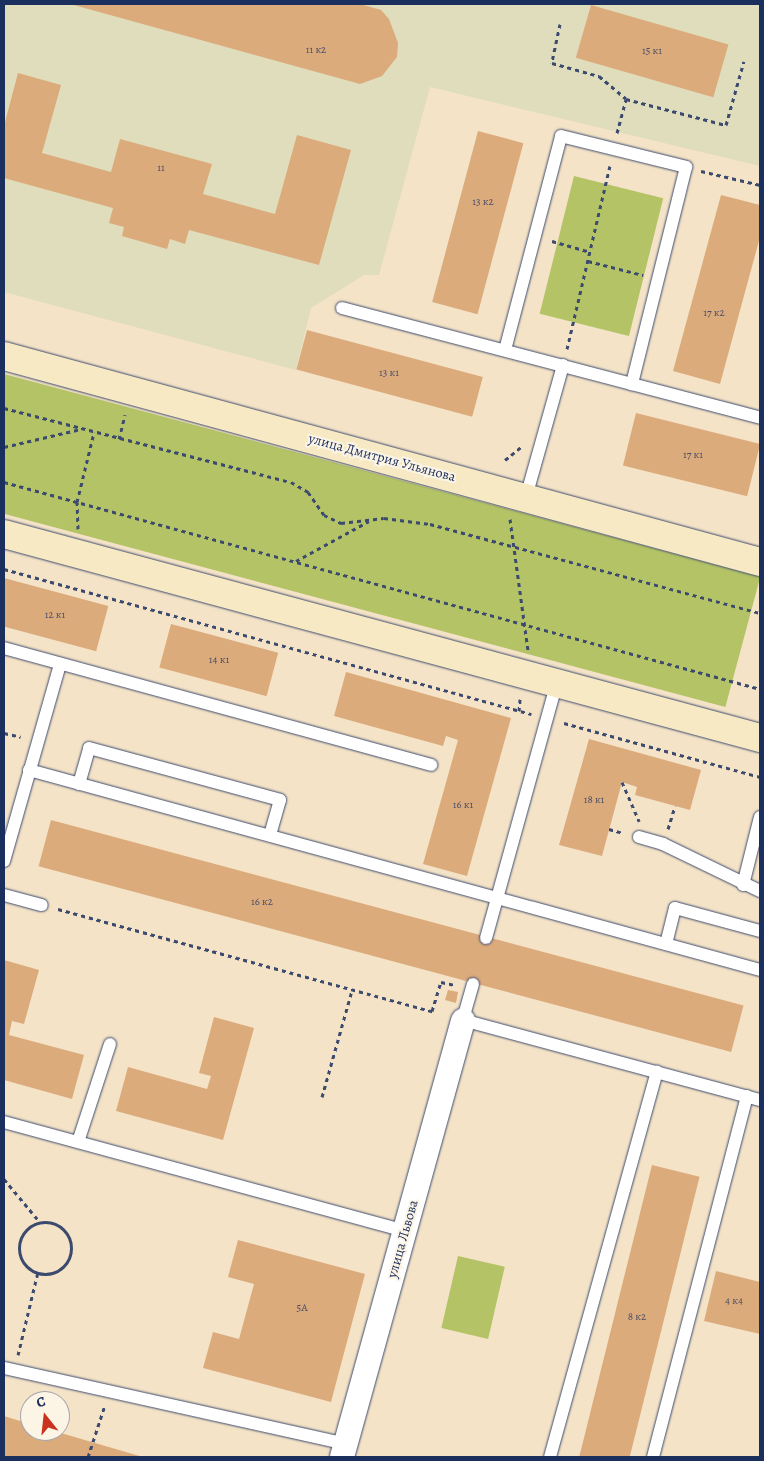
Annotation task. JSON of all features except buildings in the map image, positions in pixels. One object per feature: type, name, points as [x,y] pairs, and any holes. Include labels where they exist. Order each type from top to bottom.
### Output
[{"type":"main road","name":"улица Дмитрия Ульянова","points":[[4,356],[760,562]]},
{"type":"main road","points":[[4,534],[524,676],[760,738]]},
{"type":"street","name":"улица Львова","points":[[344,1451],[463,1020]]},
{"type":"lane","points":[[505,350],[561,136],[686,167],[632,384]]},
{"type":"lane","points":[[342,308],[760,418]]},
{"type":"lane","points":[[521,496],[563,365]]},
{"type":"lane","points":[[4,648],[431,765]]},
{"type":"lane","points":[[4,861],[60,664]]},
{"type":"lane","points":[[486,938],[556,684]]},
{"type":"lane","points":[[79,784],[89,748],[280,800],[270,836]]},
{"type":"lane","points":[[29,770],[760,970]]},
{"type":"lane","points":[[743,885],[760,816]]},
{"type":"lane","points":[[639,837],[663,844],[743,885],[760,891]]},
{"type":"lane","points":[[4,895],[42,905]]},
{"type":"lane","points":[[666,944],[675,908],[760,932]]},
{"type":"lane","points":[[472,987],[463,1020],[760,1100]]},
{"type":"lane","points":[[78,1142],[110,1044]]},
{"type":"lane","points":[[550,1457],[657,1072]]},
{"type":"lane","points":[[653,1457],[747,1096]]},
{"type":"lane","points":[[4,1122],[405,1231]]},
{"type":"lane","points":[[9,1369],[109,1391],[344,1451]]},
{"type":"path","points":[[560,24],[552,62],[599,76],[626,99],[726,125],[744,60]]},
{"type":"path","points":[[563,365],[626,99]]},
{"type":"path","points":[[686,167],[760,185]]},
{"type":"path","points":[[535,236],[590,252]]},
{"type":"path","points":[[588,261],[658,279]]},
{"type":"path","points":[[4,408],[292,482],[308,492],[332,520],[410,520],[760,613]]},
{"type":"path","points":[[4,447],[81,429]]},
{"type":"path","points":[[64,585],[78,530],[76,502],[94,432]]},
{"type":"path","points":[[4,482],[760,689]]},
{"type":"path","points":[[518,711],[528,653],[515,548],[509,520],[521,496]]},
{"type":"path","points":[[295,561],[372,520]]},
{"type":"path","points":[[4,569],[760,777]]},
{"type":"path","points":[[622,782],[641,826],[639,837]]},
{"type":"path","points":[[663,844],[675,806]]},
{"type":"path","points":[[42,905],[432,1011],[441,982],[472,987]]},
{"type":"path","points":[[322,1097],[352,990]]},
{"type":"path","points":[[4,1178],[39,1222]]},
{"type":"path","points":[[39,1222],[59,1224],[72,1241],[69,1262],[52,1274],[38,1272],[31,1271],[19,1254],[22,1234],[39,1222]]},
{"type":"path","points":[[9,1369],[38,1272]]},
{"type":"path","points":[[88,1457],[109,1391]]},
{"type":"shaded area","points":[[4,4],[760,4],[760,166],[430,87],[379,275],[364,275],[311,308],[296,370],[4,292]]},
{"type":"green space","points":[[574,176],[663,198],[629,336],[540,314]]},
{"type":"green space","points":[[4,374],[760,577],[725,707],[4,514]]},
{"type":"green space","points":[[458,1256],[505,1267],[488,1339],[441,1328]]}]
